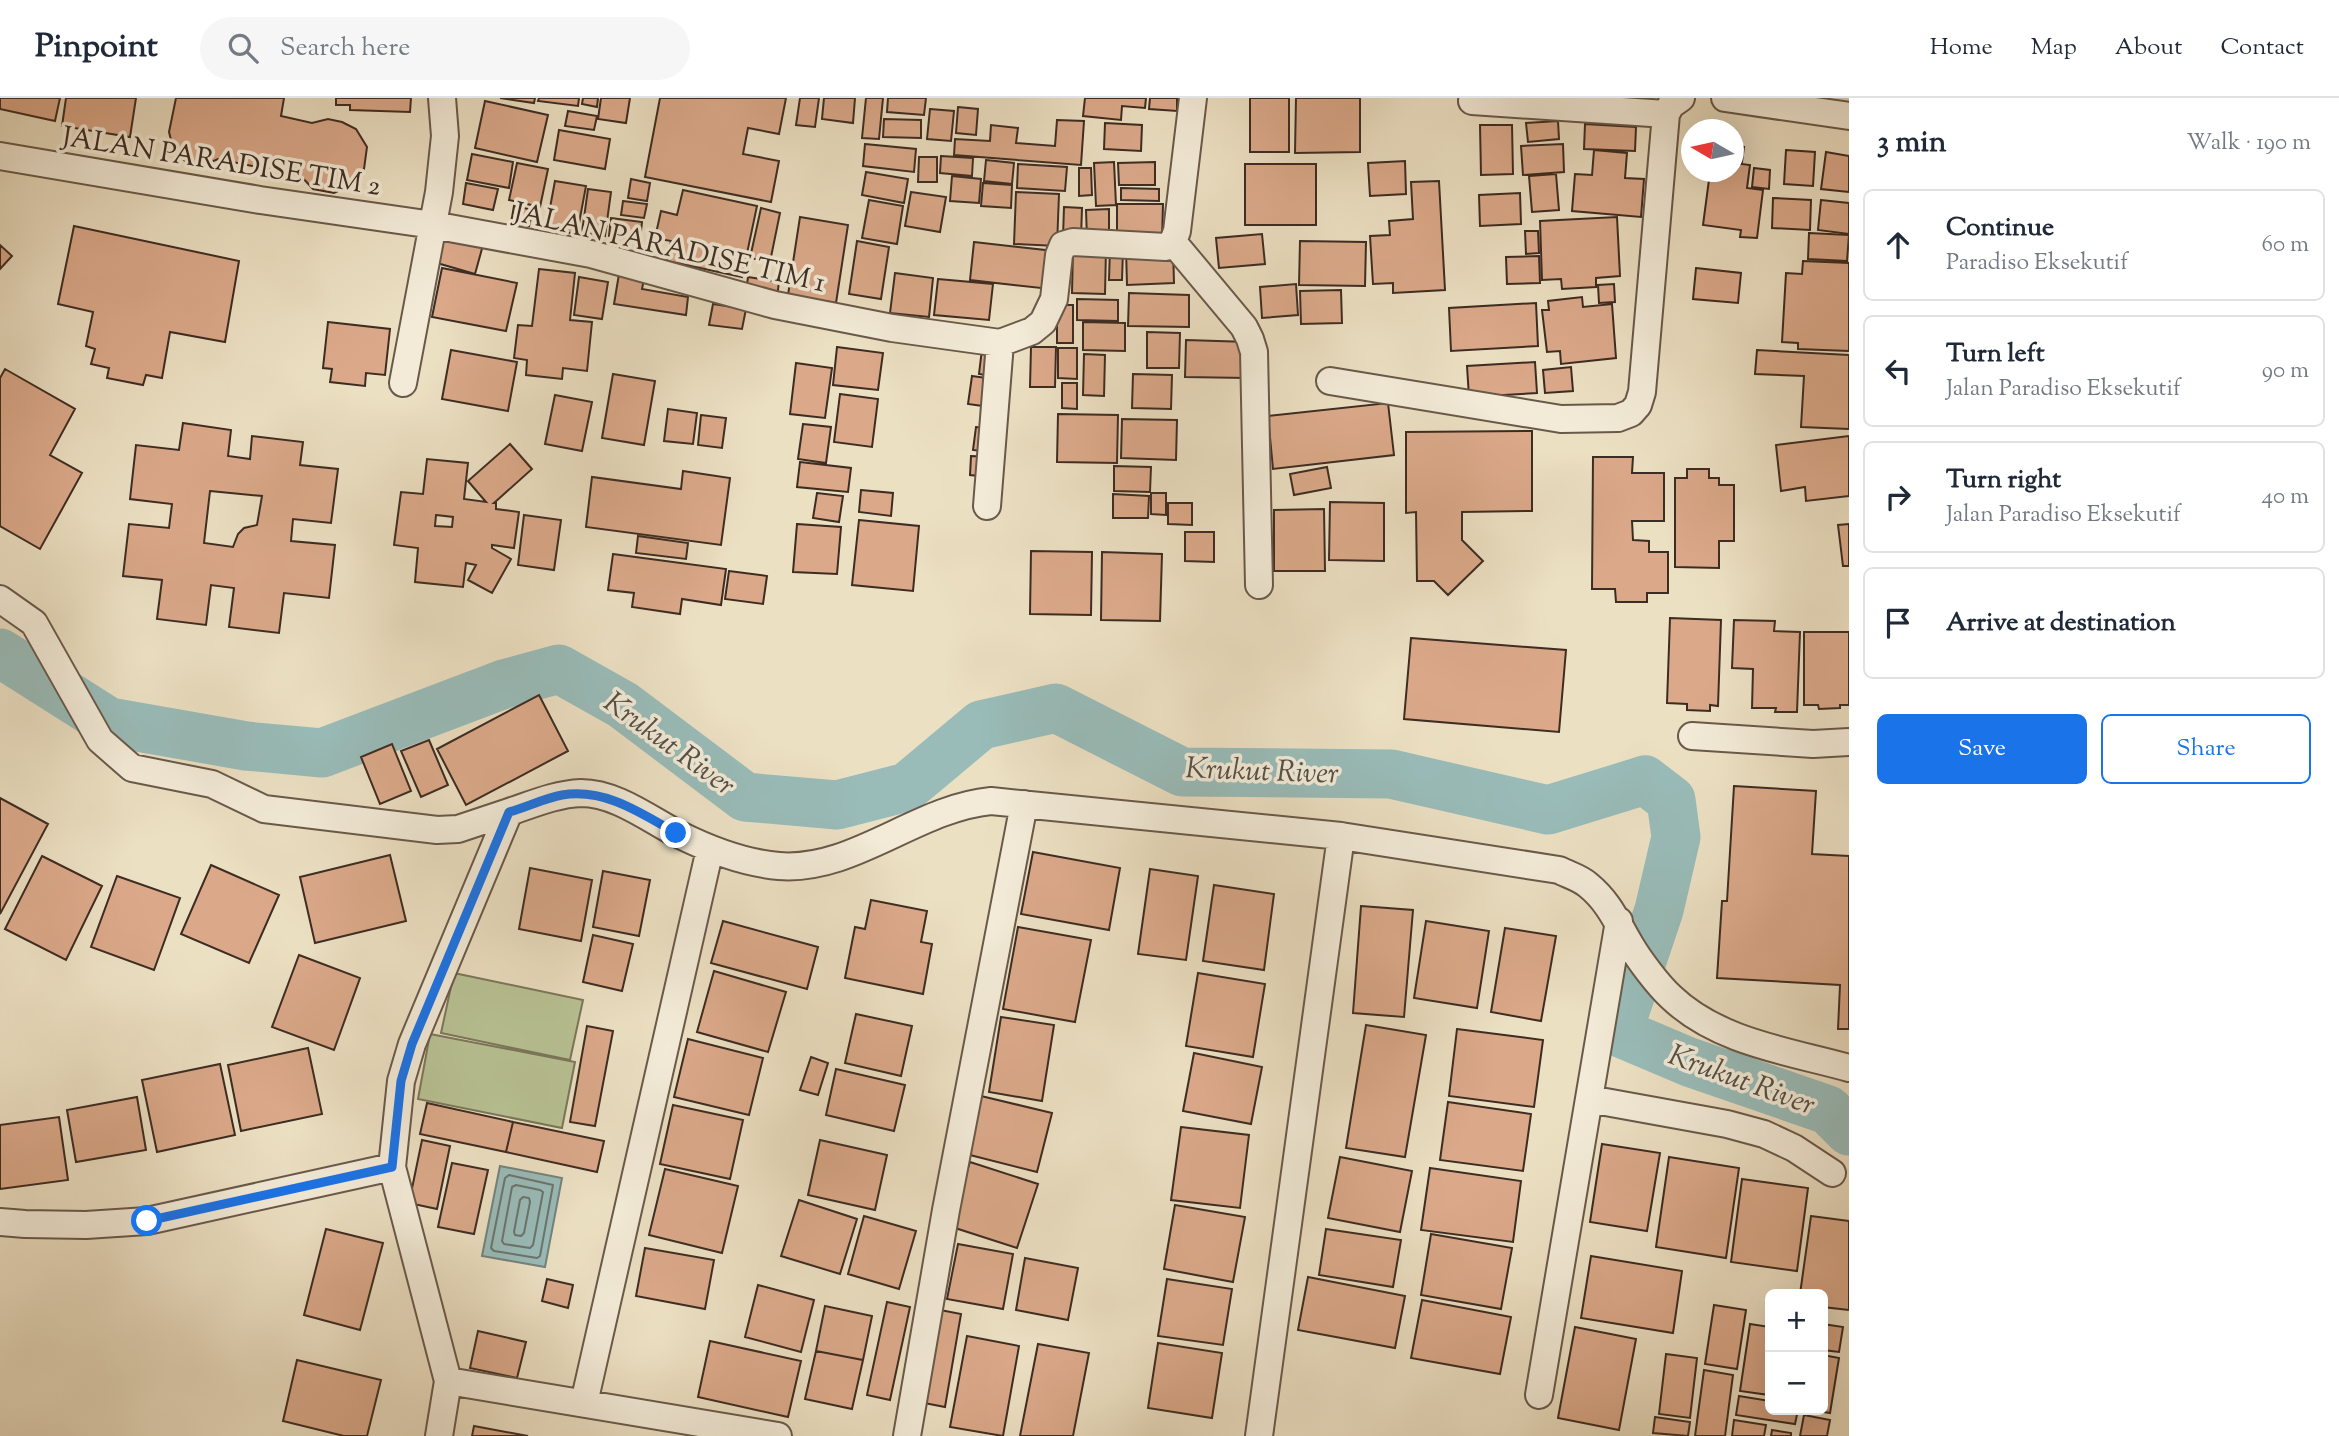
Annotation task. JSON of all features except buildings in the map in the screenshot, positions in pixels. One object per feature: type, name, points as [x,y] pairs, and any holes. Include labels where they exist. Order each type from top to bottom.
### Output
[{"type":"street","points":[[403,383],[433,225],[445,136],[442,98]]},
{"type":"street","points":[[987,506],[1000,343],[1032,331],[1044,322],[1054,299],[1059,255],[1063,245],[1073,242],[1166,247],[1173,242],[1177,231],[1193,98]]},
{"type":"street","points":[[1725,98],[1849,116]]},
{"type":"street","points":[[1330,381],[1561,419],[1618,418],[1631,413],[1638,405],[1642,392],[1673,106],[1472,101]]},
{"type":"street","name":"JALAN PARADISE TIM 2","points":[[0,156],[260,200],[433,225]]},
{"type":"street","name":"JALAN PARADISE TIM 1","points":[[433,225],[591,254],[756,301],[892,328],[1000,343]]},
{"type":"street","points":[[1173,242],[1244,327],[1254,352],[1259,585]]},
{"type":"street","points":[[0,599],[34,623],[100,740],[132,768],[212,784],[264,809],[438,830],[458,829],[560,795],[584,793],[608,798],[633,809],[710,849],[781,866],[837,858],[939,813],[967,803],[991,801],[1341,836],[1559,870],[1586,882],[1601,897],[1619,921],[1631,946],[1670,997],[1706,1022],[1729,1034],[1849,1068]]},
{"type":"street","points":[[1692,736],[1812,744],[1849,742]]},
{"type":"street","points":[[907,1436],[946,1210],[1024,804]]},
{"type":"street","points":[[439,1436],[448,1381],[392,1167],[401,1081],[412,1044],[509,812]]},
{"type":"street","points":[[1259,1436],[1341,836]]},
{"type":"street","points":[[584,1403],[710,849]]},
{"type":"street","points":[[1539,1395],[1619,921]]},
{"type":"street","points":[[1589,1099],[1727,1124],[1764,1134],[1794,1148],[1832,1173]]},
{"type":"street","points":[[0,1222],[86,1225],[147,1221],[392,1167]]},
{"type":"street","points":[[448,1381],[778,1436]]},
{"type":"green space","points":[[454,973],[583,1000],[570,1060],[441,1033]]},
{"type":"green space","points":[[430,1034],[575,1062],[562,1128],[418,1099]]},
{"type":"water","points":[[500,1166],[562,1178],[545,1267],[482,1256]]},
{"type":"waterway","name":"Krukut River","points":[[0,653],[109,722],[246,746],[322,753],[504,684],[559,669],[623,705],[745,797],[837,805],[907,787],[981,725],[1056,708],[1182,772],[1391,774],[1548,810],[1645,780],[1671,800],[1676,837],[1659,910],[1618,1032],[1689,1062],[1828,1110],[1849,1131]]},
{"type":"route","points":[[147,1221],[392,1167],[401,1081],[412,1044],[509,812],[560,795],[584,793],[608,798],[676,833]]}]
